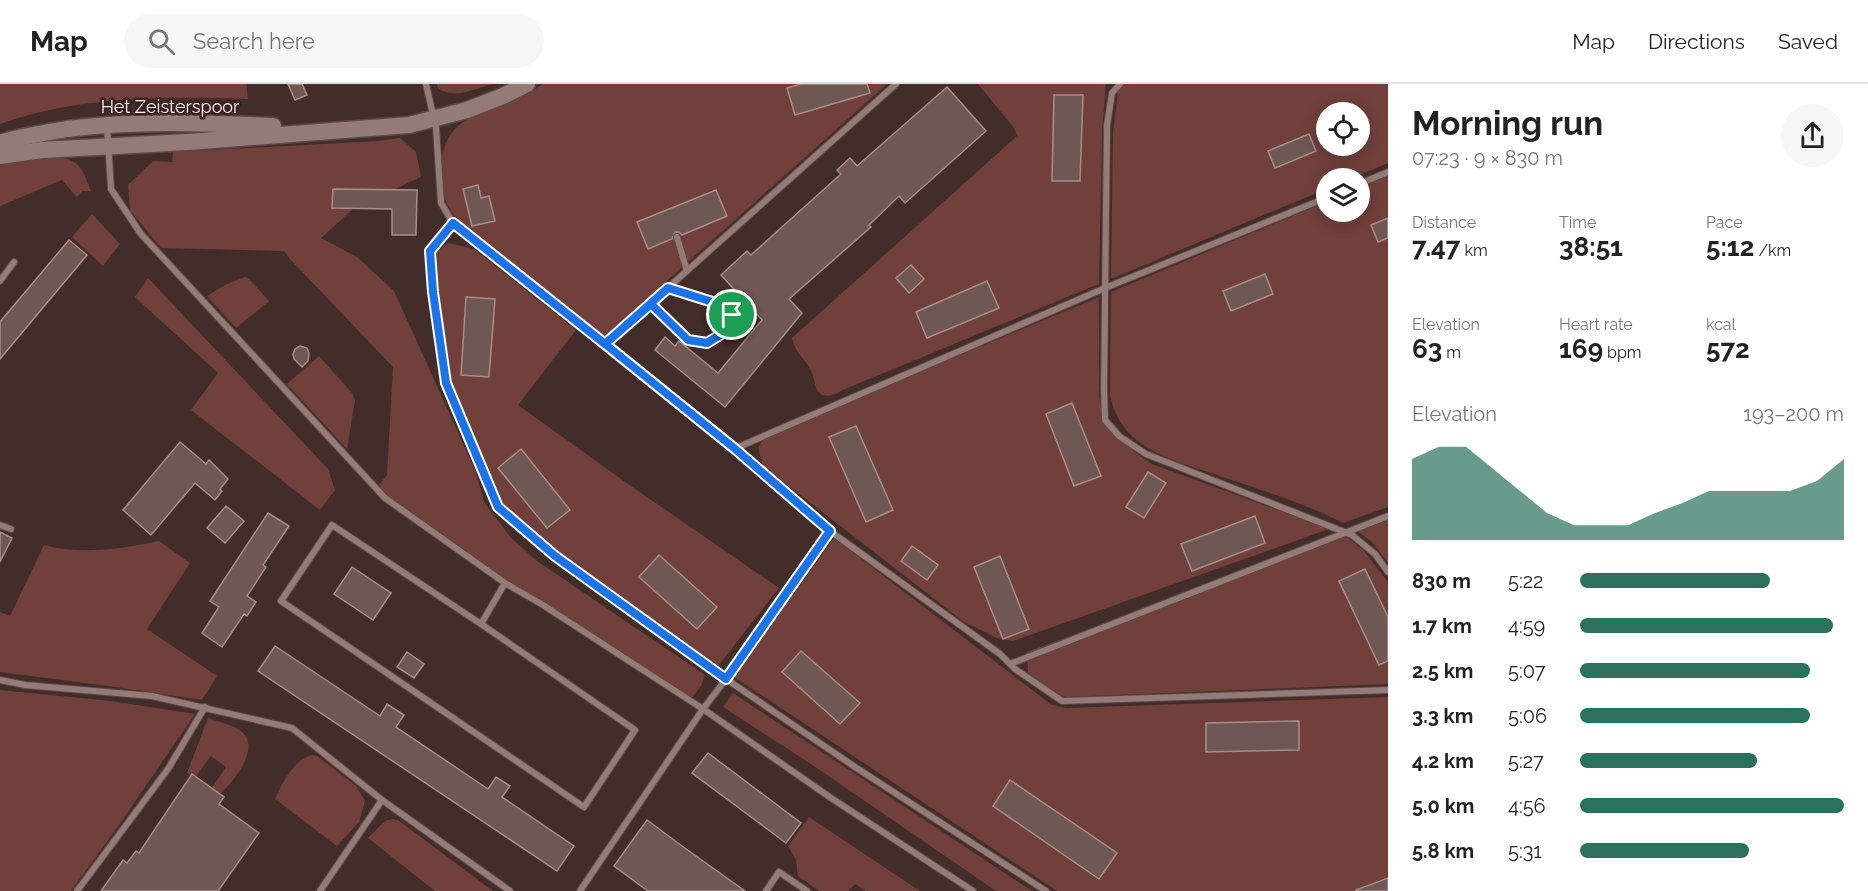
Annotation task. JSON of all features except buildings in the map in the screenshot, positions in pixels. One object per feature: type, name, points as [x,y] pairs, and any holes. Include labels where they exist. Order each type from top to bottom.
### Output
[{"type":"street","name":"Het Zeisterspoor","points":[[0,156],[42,150],[382,128],[434,120],[494,100],[527,84]]},
{"type":"street","name":"Het Zeisterspoor","points":[[0,143],[45,132],[107,124],[189,122],[343,129]]},
{"type":"lane","points":[[426,84],[434,120],[441,203],[453,223],[734,448],[830,531],[1062,701],[1388,690]]},
{"type":"lane","points":[[605,344],[896,84]]},
{"type":"lane","points":[[1120,84],[1112,93],[1107,125],[1104,389],[1106,420],[1119,436],[1146,454],[1352,535],[1375,554],[1388,572]]},
{"type":"lane","points":[[107,124],[111,189],[141,234],[385,498],[505,584],[543,605],[703,709],[831,798],[973,891]]},
{"type":"lane","points":[[1370,179],[1388,172]]},
{"type":"lane","points":[[734,448],[1105,288],[1316,202]]},
{"type":"lane","points":[[453,223],[430,251],[433,292],[446,383],[498,507],[555,556],[726,679],[855,767],[1046,891]]},
{"type":"lane","points":[[677,237],[687,271]]},
{"type":"lane","points":[[0,281],[14,262]]},
{"type":"lane","points":[[651,304],[688,340],[707,343],[728,330],[732,315],[719,304],[668,288]]},
{"type":"lane","points":[[1010,664],[1388,516]]},
{"type":"lane","points":[[0,525],[10,530]]},
{"type":"lane","points":[[332,525],[482,624],[635,730],[584,807],[280,601],[332,525]]},
{"type":"lane","points":[[580,891],[703,709],[830,531]]},
{"type":"lane","points":[[482,624],[505,584]]},
{"type":"lane","points":[[0,680],[25,685],[152,696],[292,728],[382,800],[510,891]]},
{"type":"lane","points":[[77,891],[168,769],[205,707]]},
{"type":"lane","points":[[320,891],[382,800]]},
{"type":"lane","points":[[766,891],[779,872],[807,891]]},
{"type":"shaded area","points":[[0,84],[246,84],[248,99],[154,98],[91,103],[60,108],[0,124]]},
{"type":"shaded area","points":[[437,84],[491,84],[471,91],[450,93],[438,88]]},
{"type":"shaded area","points":[[543,84],[887,84],[604,337],[459,221],[447,204],[443,192],[442,155],[453,131],[471,118],[516,100]]},
{"type":"shaded area","points":[[978,84],[1106,84],[1102,132],[1099,284],[835,394],[826,396],[820,394],[811,371],[795,348],[792,338],[1017,136],[1014,128]]},
{"type":"shaded area","points":[[1119,84],[1388,84],[1388,163],[1370,170],[1370,168],[1316,168],[1316,193],[1111,279],[1113,133]]},
{"type":"shaded area","points":[[400,138],[416,152],[421,177],[354,208],[321,238],[357,257],[394,291],[475,470],[484,502],[511,538],[537,561],[705,675],[701,686],[690,700],[404,512],[387,496],[379,485],[387,475],[393,367],[284,251],[161,248],[130,210],[128,185],[153,161],[172,162],[173,152]]},
{"type":"shaded area","points":[[56,156],[71,160],[80,167],[91,191],[82,191],[77,197],[62,180],[0,206],[0,162]]},
{"type":"shaded area","points":[[1388,176],[1388,507],[1343,523],[1296,502],[1175,460],[1156,452],[1133,437],[1120,421],[1110,395],[1111,292],[1316,206],[1316,222],[1370,222],[1370,183]]},
{"type":"shaded area","points":[[92,214],[120,244],[103,266],[72,237]]},
{"type":"shaded area","points":[[448,243],[474,249],[576,330],[518,405],[779,588],[718,666],[590,580],[553,552],[518,521],[491,485],[470,440],[454,391],[444,346],[437,251]]},
{"type":"shaded area","points":[[245,277],[269,301],[236,328],[207,296]]},
{"type":"shaded area","points":[[148,278],[328,469],[335,490],[320,510],[191,410],[218,373],[135,297]]},
{"type":"shaded area","points":[[1099,297],[1099,397],[1106,419],[1125,444],[1152,464],[1329,529],[1013,641],[997,638],[964,622],[763,466],[758,447],[766,436]]},
{"type":"shaded area","points":[[319,356],[352,393],[355,400],[347,449],[287,384]]},
{"type":"shaded area","points":[[1388,519],[1388,563],[1372,542],[1357,531]]},
{"type":"shaded area","points":[[1344,535],[1364,551],[1388,582],[1388,684],[1067,697],[1055,694],[1028,673],[1027,652]]},
{"type":"shaded area","points":[[834,538],[1052,705],[1066,708],[1388,697],[1388,891],[1057,891],[734,677]]},
{"type":"shaded area","points":[[159,541],[190,563],[147,629],[217,676],[202,700],[0,672],[0,612],[10,616],[44,545],[72,550],[102,550]]},
{"type":"shaded area","points":[[0,690],[111,701],[195,714],[71,891],[0,891]]},
{"type":"shaded area","points":[[733,693],[1032,891],[996,891],[811,764],[723,707]]},
{"type":"shaded area","points":[[208,718],[236,728],[248,740],[248,749],[242,768],[216,797],[209,792],[226,767],[211,756],[195,778],[187,773]]},
{"type":"shaded area","points":[[311,755],[317,756],[356,786],[365,801],[359,822],[337,846],[275,799],[293,768],[298,762]]},
{"type":"shaded area","points":[[809,817],[920,891],[866,891],[855,884],[848,891],[819,891],[798,876],[796,860],[788,846]]},
{"type":"shaded area","points":[[398,820],[493,891],[435,891],[368,838],[385,821]]},
{"type":"route","points":[[732,315],[719,304],[668,288],[605,344],[453,223],[430,251],[433,292],[446,383],[498,507],[555,556],[726,679],[830,531],[734,448],[605,344],[651,304],[688,340],[707,343],[728,330],[732,315]]}]
